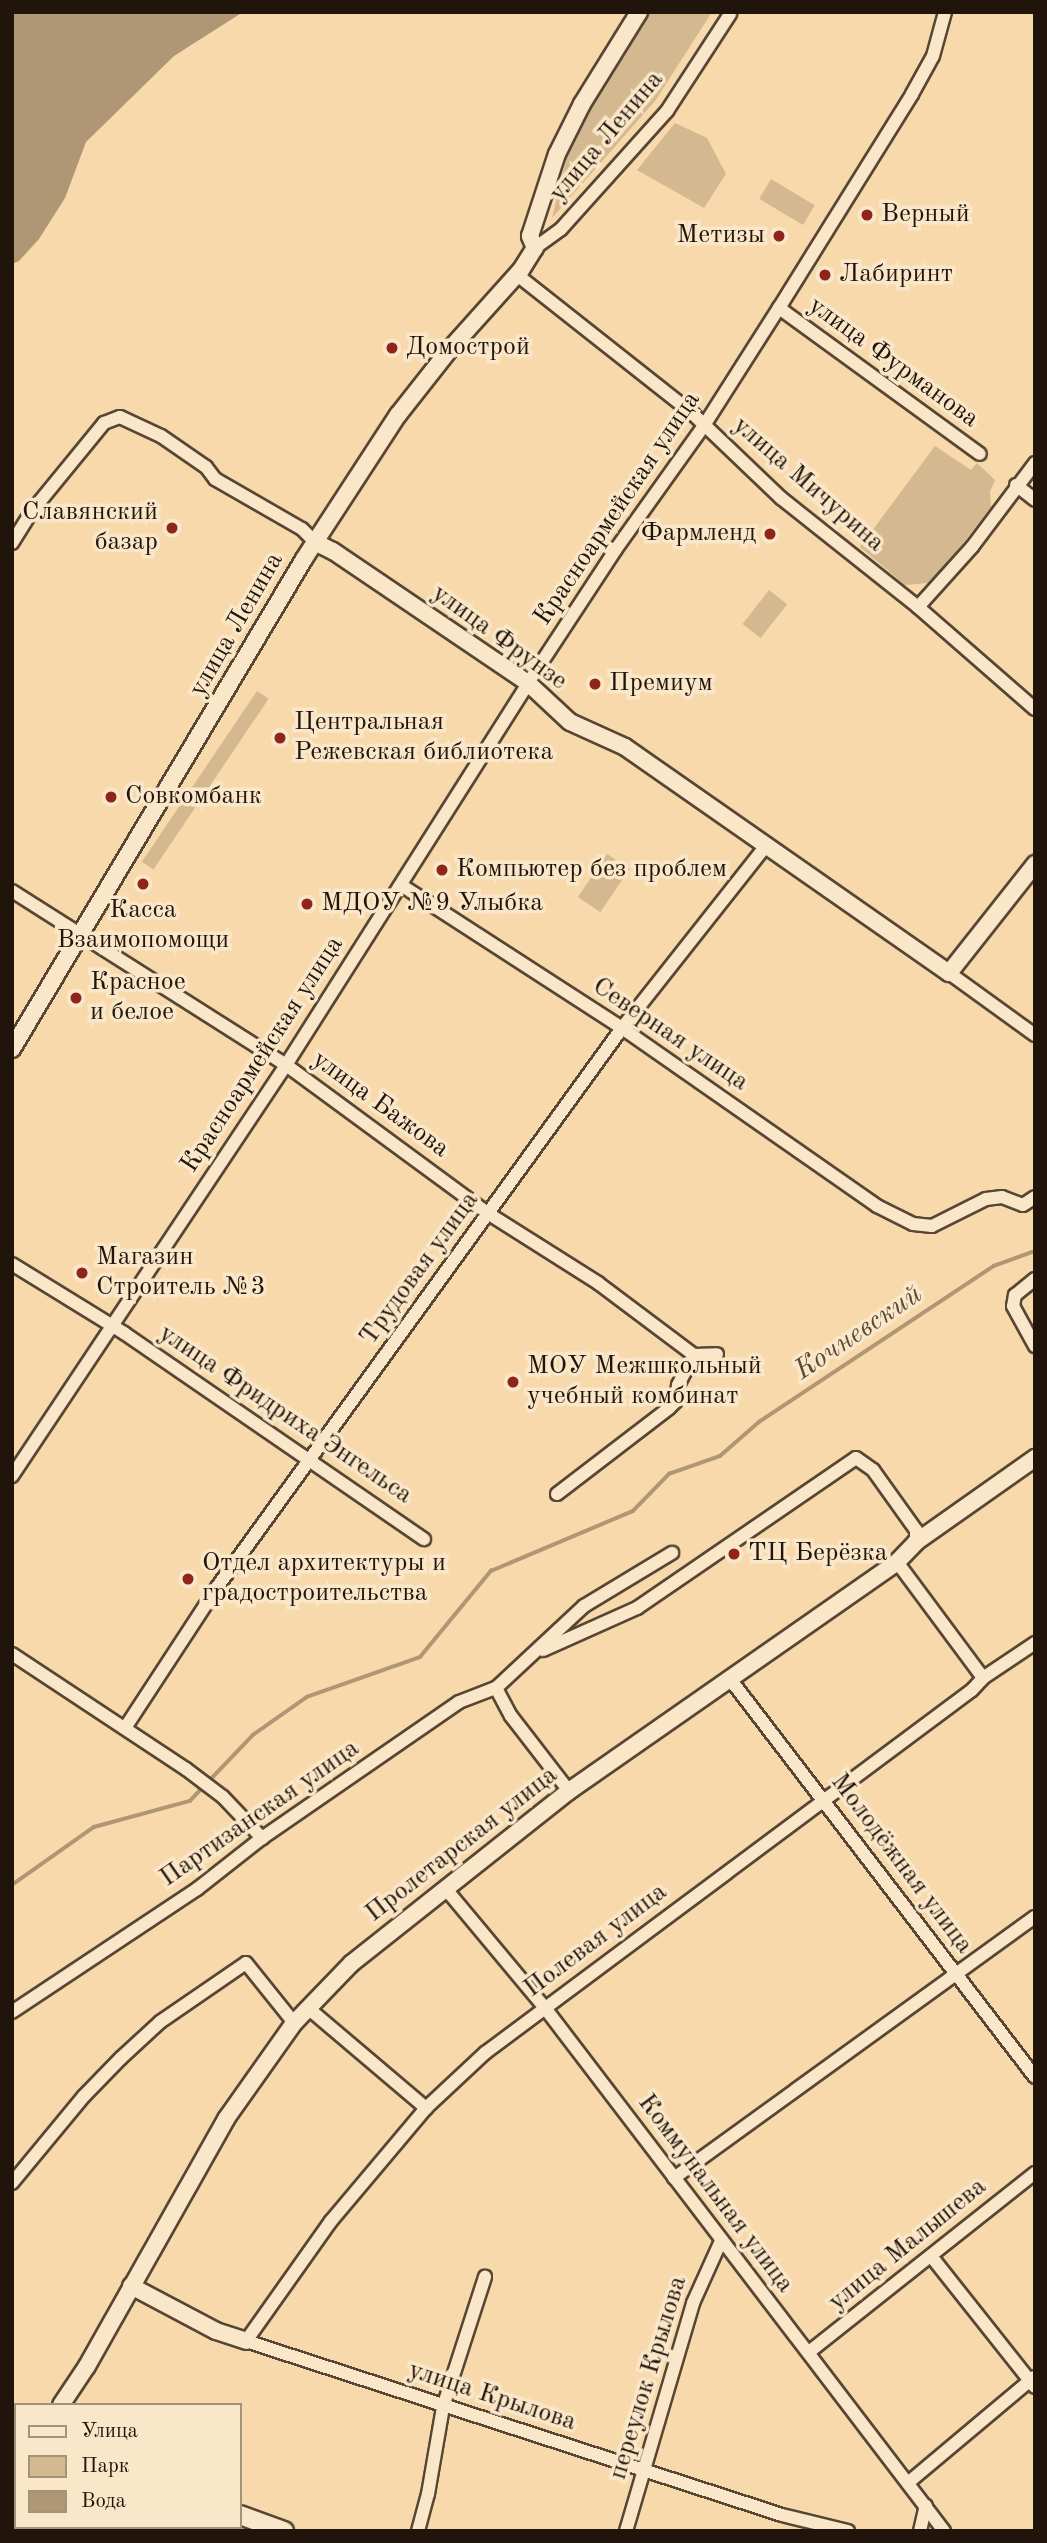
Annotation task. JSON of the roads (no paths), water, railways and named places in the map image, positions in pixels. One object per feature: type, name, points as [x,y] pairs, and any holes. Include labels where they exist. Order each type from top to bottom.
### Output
[{"type":"main road","points":[[242,2516],[284,2531]]},
{"type":"street","name":"улица Ленина","points":[[535,248],[530,236],[557,154],[582,104],[639,12]]},
{"type":"street","name":"Красноармейская улица","points":[[12,1476],[286,1065],[528,683],[705,424],[779,309],[886,139],[933,55],[945,12]]},
{"type":"street","name":"улица Ленина","points":[[12,1049],[315,542],[398,415],[535,248],[561,229],[667,111],[730,14]]},
{"type":"street","name":"улица Мичурина","points":[[516,274],[705,424],[781,498],[918,607],[1035,709]]},
{"type":"street","name":"улица Фурманова","points":[[779,309],[980,454]]},
{"type":"street","name":"улица Фрунзе","points":[[12,543],[32,512],[104,424],[120,417],[130,419],[161,436],[206,467],[215,479],[302,529],[315,542],[333,551],[528,683],[570,722],[625,747],[1035,1035]]},
{"type":"street","points":[[918,607],[972,547],[1035,463]]},
{"type":"street","points":[[1016,485],[1035,500]]},
{"type":"street","name":"Трудовая улица","points":[[125,1728],[218,1587],[308,1460],[622,1028],[765,847]]},
{"type":"street","points":[[949,973],[1035,864]]},
{"type":"street","name":"Северная улица","points":[[401,885],[622,1028],[877,1206],[913,1224],[932,1226],[986,1199],[1002,1197],[1023,1205],[1035,1197]]},
{"type":"street","name":"улица Бажова","points":[[12,891],[286,1065],[489,1214],[598,1283],[694,1355]]},
{"type":"street","name":"улица Фридриха Энгельса","points":[[12,1264],[111,1326],[424,1538]]},
{"type":"street","points":[[1035,1279],[1015,1295],[1013,1306],[1035,1346]]},
{"type":"street","points":[[557,1494],[676,1401],[678,1385],[694,1355],[717,1354]]},
{"type":"street","name":"Партизанская улица","points":[[533,1654],[636,1608],[856,1458],[873,1470],[902,1510],[916,1530],[916,1542]]},
{"type":"street","name":"Пролетарская улица","points":[[62,2403],[87,2366],[226,2119],[294,2022],[352,1963],[569,1791],[897,1562],[916,1542],[1035,1458]]},
{"type":"street","name":"Партизанская улица","points":[[12,2012],[197,1889],[262,1838],[459,1702],[496,1688],[584,1606],[672,1553]]},
{"type":"street","points":[[897,1562],[983,1678]]},
{"type":"street","name":"Полевая улица","points":[[246,2341],[331,2221],[426,2108],[485,2053],[972,1690],[983,1678],[1035,1643]]},
{"type":"street","points":[[12,1654],[186,1769],[223,1797],[262,1838]]},
{"type":"street","name":"Молодёжная улица","points":[[730,1679],[1035,2077]]},
{"type":"street","points":[[496,1688],[511,1716],[569,1791]]},
{"type":"street","name":"Коммунальная улица","points":[[445,1888],[545,2008],[944,2531]]},
{"type":"street","points":[[674,2178],[1035,1917]]},
{"type":"street","points":[[12,2183],[84,2096],[121,2058],[160,2022],[246,1963],[294,2022]]},
{"type":"street","points":[[308,2008],[426,2108]]},
{"type":"street","name":"улица Малышева","points":[[809,2352],[1035,2173]]},
{"type":"street","name":"переулок Крылова","points":[[626,2531],[693,2304],[721,2241]]},
{"type":"street","points":[[909,2482],[1033,2382],[931,2256]]},
{"type":"street","points":[[418,2531],[428,2494],[443,2407],[485,2277]]},
{"type":"street","name":"улица Крылова","points":[[131,2286],[216,2331],[782,2515],[848,2531]]},
{"type":"street","points":[[920,2531],[926,2506]]},
{"type":"water","points":[[12,12],[243,12],[174,56],[86,142],[65,198],[39,239],[19,261],[12,264]]},
{"type":"waterway","name":"Кочневский","points":[[209,1781],[253,1735],[307,1697],[420,1657],[491,1571],[633,1511],[669,1474],[720,1456],[759,1422],[994,1266],[1035,1251]]},
{"type":"waterway","name":"Кочневский","points":[[12,1885],[94,1827],[190,1801],[203,1787]]},
{"type":"place","name":"Верный","points":[[867,215]]},
{"type":"place","name":"Метизы","points":[[779,236]]},
{"type":"place","name":"Лабиринт","points":[[825,275]]},
{"type":"place","name":"Домострой","points":[[392,348]]},
{"type":"place","name":"Славянский базар","points":[[172,528]]},
{"type":"place","name":"Фармленд","points":[[770,534]]},
{"type":"place","name":"Премиум","points":[[595,684]]},
{"type":"place","name":"Центральная Режевская библиотека","points":[[280,738]]},
{"type":"place","name":"Совкомбанк","points":[[111,797]]},
{"type":"place","name":"Компьютер без проблем","points":[[442,870]]},
{"type":"place","name":"Касса Взаимопомощи","points":[[143,884]]},
{"type":"place","name":"МДОУ №9 Улыбка","points":[[307,904]]},
{"type":"place","name":"Красное и белое","points":[[76,998]]},
{"type":"place","name":"Магазин Строитель №3","points":[[82,1273]]},
{"type":"place","name":"МОУ Межшкольный учебный комбинат","points":[[513,1382]]},
{"type":"place","name":"ТЦ Берёзка","points":[[734,1554]]},
{"type":"place","name":"Отдел архитектуры и градостроительства","points":[[188,1579]]}]
